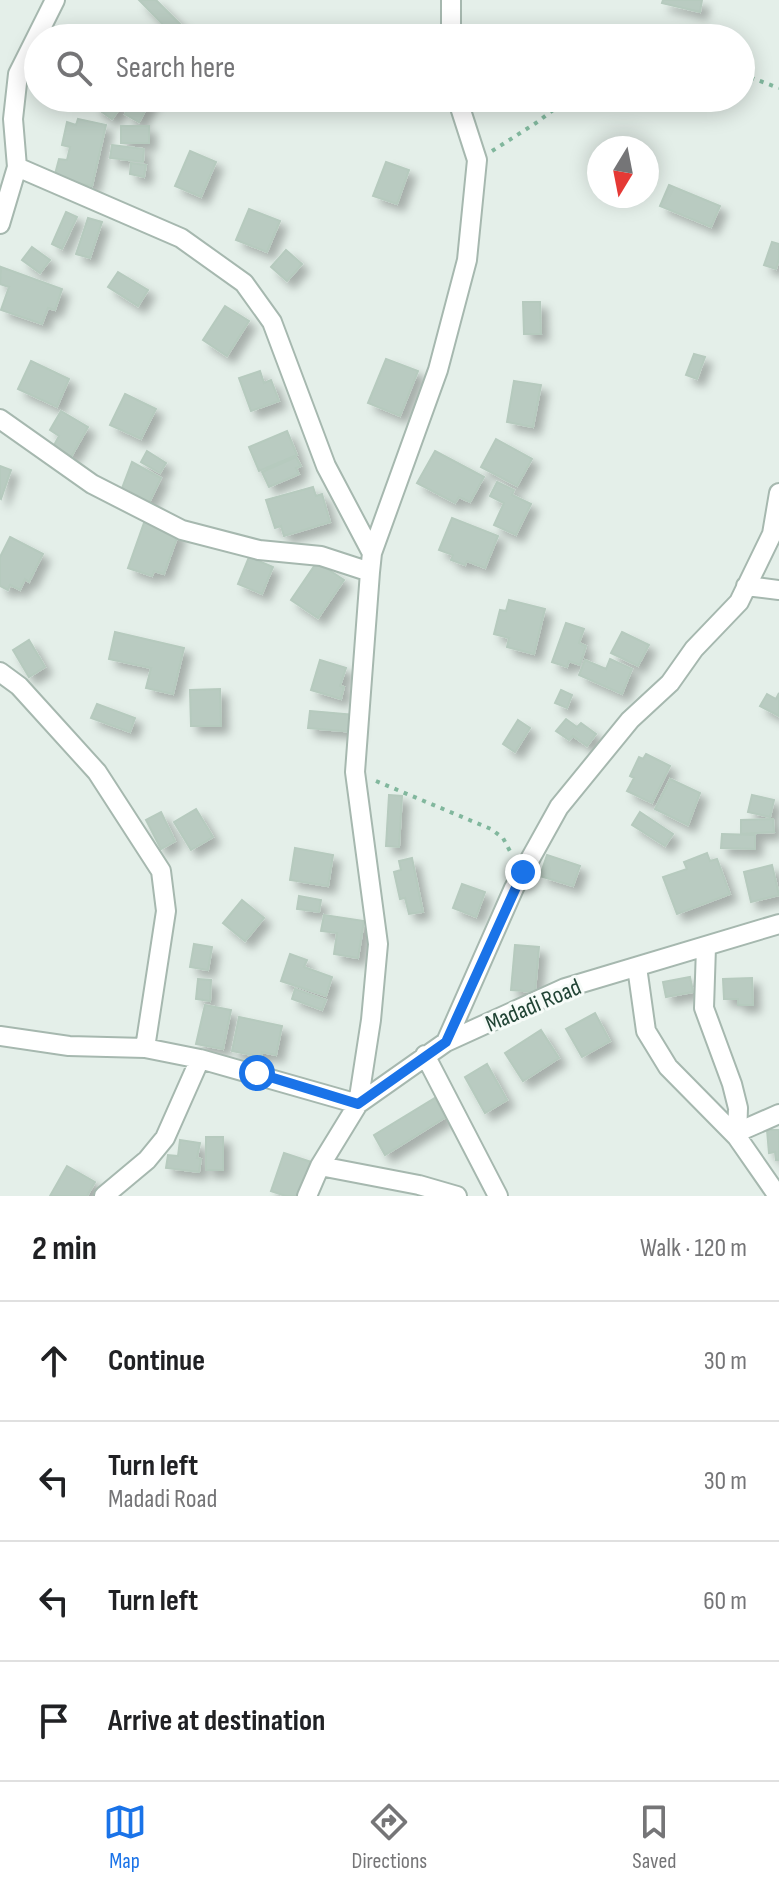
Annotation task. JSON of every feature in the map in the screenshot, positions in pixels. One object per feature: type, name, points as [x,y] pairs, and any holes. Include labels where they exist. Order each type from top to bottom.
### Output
[{"type":"street","points":[[43,24],[55,0]]},
{"type":"street","points":[[451,0],[451,24]]},
{"type":"street","points":[[0,224],[17,167],[13,119],[18,74],[24,62]]},
{"type":"street","points":[[0,1036],[69,1046],[145,1048],[200,1059],[358,1104],[371,1020],[378,944],[355,772],[370,572],[372,553],[438,370],[467,260],[477,160],[462,112]]},
{"type":"street","points":[[17,167],[181,238],[244,283],[272,322],[326,466],[372,553]]},
{"type":"street","points":[[0,419],[92,484],[182,530],[259,550],[321,556],[370,572]]},
{"type":"street","points":[[446,1042],[523,872],[559,807],[630,720],[670,683],[694,649],[739,602],[772,534],[779,493]]},
{"type":"street","points":[[746,586],[779,590]]},
{"type":"street","points":[[0,672],[19,686],[97,772],[161,871],[166,911],[145,1048]]},
{"type":"street","name":"Madadi Road","points":[[307,1196],[320,1166],[358,1104],[446,1042],[565,988],[779,924]]},
{"type":"street","points":[[706,947],[704,1008],[732,1084],[738,1108],[738,1135]]},
{"type":"street","points":[[637,967],[646,1031],[668,1067],[738,1135],[778,1196]]},
{"type":"street","points":[[425,1055],[498,1196]]},
{"type":"street","points":[[104,1196],[147,1160],[165,1138],[200,1059]]},
{"type":"street","points":[[738,1135],[779,1114]]},
{"type":"street","points":[[320,1166],[419,1185],[457,1196]]},
{"type":"path","points":[[755,79],[779,88]]},
{"type":"path","points":[[477,160],[551,112]]},
{"type":"path","points":[[355,772],[491,829],[503,838],[523,872]]},
{"type":"building","points":[[139,0],[156,0],[180,24],[162,24]]},
{"type":"building","points":[[663,0],[702,0],[700,12],[662,3]]},
{"type":"building","points":[[102,112],[117,112],[112,119]]},
{"type":"building","points":[[126,112],[144,112],[139,122]]},
{"type":"building","points":[[78,119],[106,125],[92,186],[54,178],[59,159],[67,160],[70,147],[62,145],[67,122],[76,125]]},
{"type":"building","points":[[121,126],[149,126],[149,143],[121,143]]},
{"type":"building","points":[[112,145],[144,149],[143,162],[110,158]]},
{"type":"building","points":[[190,151],[216,162],[201,197],[175,186]]},
{"type":"building","points":[[386,162],[409,170],[397,204],[373,196]]},
{"type":"building","points":[[131,163],[146,165],[144,177],[130,174]]},
{"type":"building","points":[[669,185],[720,206],[711,227],[660,206]]},
{"type":"building","points":[[249,209],[280,221],[267,252],[236,240]]},
{"type":"building","points":[[66,212],[77,217],[62,249],[52,244]]},
{"type":"building","points":[[88,218],[102,222],[90,258],[76,254]]},
{"type":"building","points":[[772,242],[779,244],[776,269],[764,265]]},
{"type":"building","points":[[32,247],[50,260],[40,273],[22,260]]},
{"type":"building","points":[[286,250],[302,264],[287,281],[271,267]]},
{"type":"building","points":[[1,267],[62,289],[55,310],[48,308],[42,324],[1,310],[9,287],[0,284]]},
{"type":"building","points":[[118,272],[148,290],[138,306],[108,287]]},
{"type":"building","points":[[523,302],[540,302],[541,334],[524,334]]},
{"type":"building","points":[[225,306],[249,321],[227,356],[203,340]]},
{"type":"building","points":[[694,354],[705,357],[697,379],[686,375]]},
{"type":"building","points":[[386,359],[418,371],[400,416],[368,403]]},
{"type":"building","points":[[31,361],[69,379],[57,407],[18,389]]},
{"type":"building","points":[[260,371],[264,383],[271,380],[279,401],[251,411],[239,378]]},
{"type":"building","points":[[514,381],[541,385],[533,427],[507,422]]},
{"type":"building","points":[[125,394],[156,409],[141,439],[110,425]]},
{"type":"building","points":[[61,411],[88,427],[71,457],[53,447],[59,436],[50,430]]},
{"type":"building","points":[[287,431],[297,455],[259,471],[249,447]]},
{"type":"building","points":[[496,439],[532,459],[517,486],[481,467]]},
{"type":"building","points":[[147,451],[166,463],[160,473],[141,462]]},
{"type":"building","points":[[435,451],[484,477],[470,502],[459,497],[455,503],[417,483]]},
{"type":"building","points":[[296,457],[301,466],[296,468],[299,474],[269,487],[262,472]]},
{"type":"building","points":[[132,462],[161,478],[149,503],[121,491]]},
{"type":"building","points":[[0,466],[11,470],[1,499],[0,498]]},
{"type":"building","points":[[497,482],[514,490],[512,495],[531,504],[516,535],[494,525],[504,503],[490,496]]},
{"type":"building","points":[[313,487],[316,496],[322,494],[330,522],[284,536],[281,526],[275,528],[266,500]]},
{"type":"building","points":[[452,518],[498,536],[485,568],[467,561],[465,565],[451,560],[453,555],[439,550]]},
{"type":"building","points":[[145,520],[179,532],[164,574],[154,571],[152,576],[128,568]]},
{"type":"building","points":[[10,537],[43,554],[29,582],[25,579],[20,590],[10,585],[8,590],[0,586],[0,557]]},
{"type":"building","points":[[249,557],[273,567],[262,594],[238,584]]},
{"type":"building","points":[[317,562],[344,580],[318,618],[291,600]]},
{"type":"building","points":[[509,600],[545,609],[534,654],[507,647],[509,638],[494,634],[500,610],[506,611]]},
{"type":"building","points":[[566,623],[584,629],[579,643],[586,646],[580,665],[569,661],[567,667],[552,662]]},
{"type":"building","points":[[115,632],[184,648],[173,694],[146,688],[151,668],[109,659]]},
{"type":"building","points":[[622,632],[649,645],[638,666],[611,653]]},
{"type":"building","points":[[29,640],[45,667],[29,677],[13,650]]},
{"type":"building","points":[[610,659],[632,669],[622,694],[579,675],[585,660],[606,669]]},
{"type":"building","points":[[320,660],[346,668],[340,686],[344,687],[341,699],[311,690]]},
{"type":"building","points":[[220,689],[221,726],[191,726],[190,690]]},
{"type":"building","points":[[561,690],[572,695],[567,708],[555,703]]},
{"type":"building","points":[[779,693],[779,716],[760,706],[767,694],[776,699]]},
{"type":"building","points":[[97,704],[135,718],[130,732],[91,718]]},
{"type":"building","points":[[310,711],[355,715],[354,732],[308,728]]},
{"type":"building","points":[[566,719],[577,727],[581,723],[596,734],[587,746],[573,736],[569,740],[556,731]]},
{"type":"building","points":[[518,720],[530,728],[515,752],[503,744]]},
{"type":"building","points":[[646,754],[670,766],[652,803],[627,791],[639,757],[643,759]]},
{"type":"building","points":[[670,779],[700,793],[688,825],[655,809]]},
{"type":"building","points":[[389,795],[402,796],[399,847],[386,846]]},
{"type":"building","points":[[752,795],[774,800],[770,817],[748,812]]},
{"type":"building","points":[[196,809],[213,837],[191,850],[174,822]]},
{"type":"building","points":[[161,812],[175,841],[161,849],[146,820]]},
{"type":"building","points":[[640,812],[673,834],[665,846],[632,825]]},
{"type":"building","points":[[773,819],[774,832],[741,834],[741,820]]},
{"type":"building","points":[[722,834],[755,835],[755,849],[721,848]]},
{"type":"building","points":[[295,848],[333,855],[328,886],[290,880]]},
{"type":"building","points":[[707,853],[710,861],[717,859],[730,894],[677,914],[663,877],[687,869],[684,862]]},
{"type":"building","points":[[547,855],[580,866],[573,886],[540,876]]},
{"type":"building","points":[[412,858],[423,912],[409,914],[405,898],[400,899],[394,872],[401,870],[399,861]]},
{"type":"building","points":[[772,865],[779,895],[751,902],[744,872]]},
{"type":"building","points":[[462,884],[485,892],[476,917],[453,908]]},
{"type":"building","points":[[299,896],[321,900],[319,912],[297,909]]},
{"type":"building","points":[[242,900],[264,918],[245,941],[223,923]]},
{"type":"building","points":[[324,915],[364,921],[358,958],[334,954],[337,933],[321,931]]},
{"type":"building","points":[[194,944],[212,947],[208,970],[190,967]]},
{"type":"building","points":[[515,945],[539,947],[535,992],[511,990]]},
{"type":"building","points":[[290,954],[307,960],[304,967],[332,977],[326,996],[281,981]]},
{"type":"building","points":[[690,977],[693,992],[666,997],[663,982]]},
{"type":"building","points":[[752,978],[753,1005],[738,1005],[738,999],[724,999],[723,979]]},
{"type":"building","points":[[198,979],[211,980],[210,1001],[196,999]]},
{"type":"building","points":[[295,989],[326,1000],[322,1010],[292,999]]},
{"type":"building","points":[[205,1005],[231,1010],[223,1049],[196,1044]]},
{"type":"building","points":[[595,1013],[610,1041],[582,1057],[566,1029]]},
{"type":"building","points":[[239,1017],[282,1026],[276,1055],[262,1052],[262,1057],[232,1051]]},
{"type":"building","points":[[541,1030],[559,1058],[523,1081],[505,1053]]},
{"type":"building","points":[[487,1064],[507,1100],[485,1113],[465,1077]]},
{"type":"building","points":[[435,1098],[446,1117],[385,1155],[374,1135]]},
{"type":"building","points":[[767,1130],[779,1130],[779,1160],[776,1160],[775,1152],[769,1153]]},
{"type":"building","points":[[206,1137],[223,1137],[223,1170],[206,1170]]},
{"type":"building","points":[[180,1140],[200,1143],[197,1158],[201,1159],[199,1172],[166,1168],[168,1155],[178,1156]]},
{"type":"building","points":[[284,1153],[311,1162],[299,1196],[271,1191]]},
{"type":"building","points":[[67,1166],[95,1182],[87,1196],[50,1196]]},
{"type":"route","points":[[257,1073],[358,1104],[446,1042],[523,872]]}]
